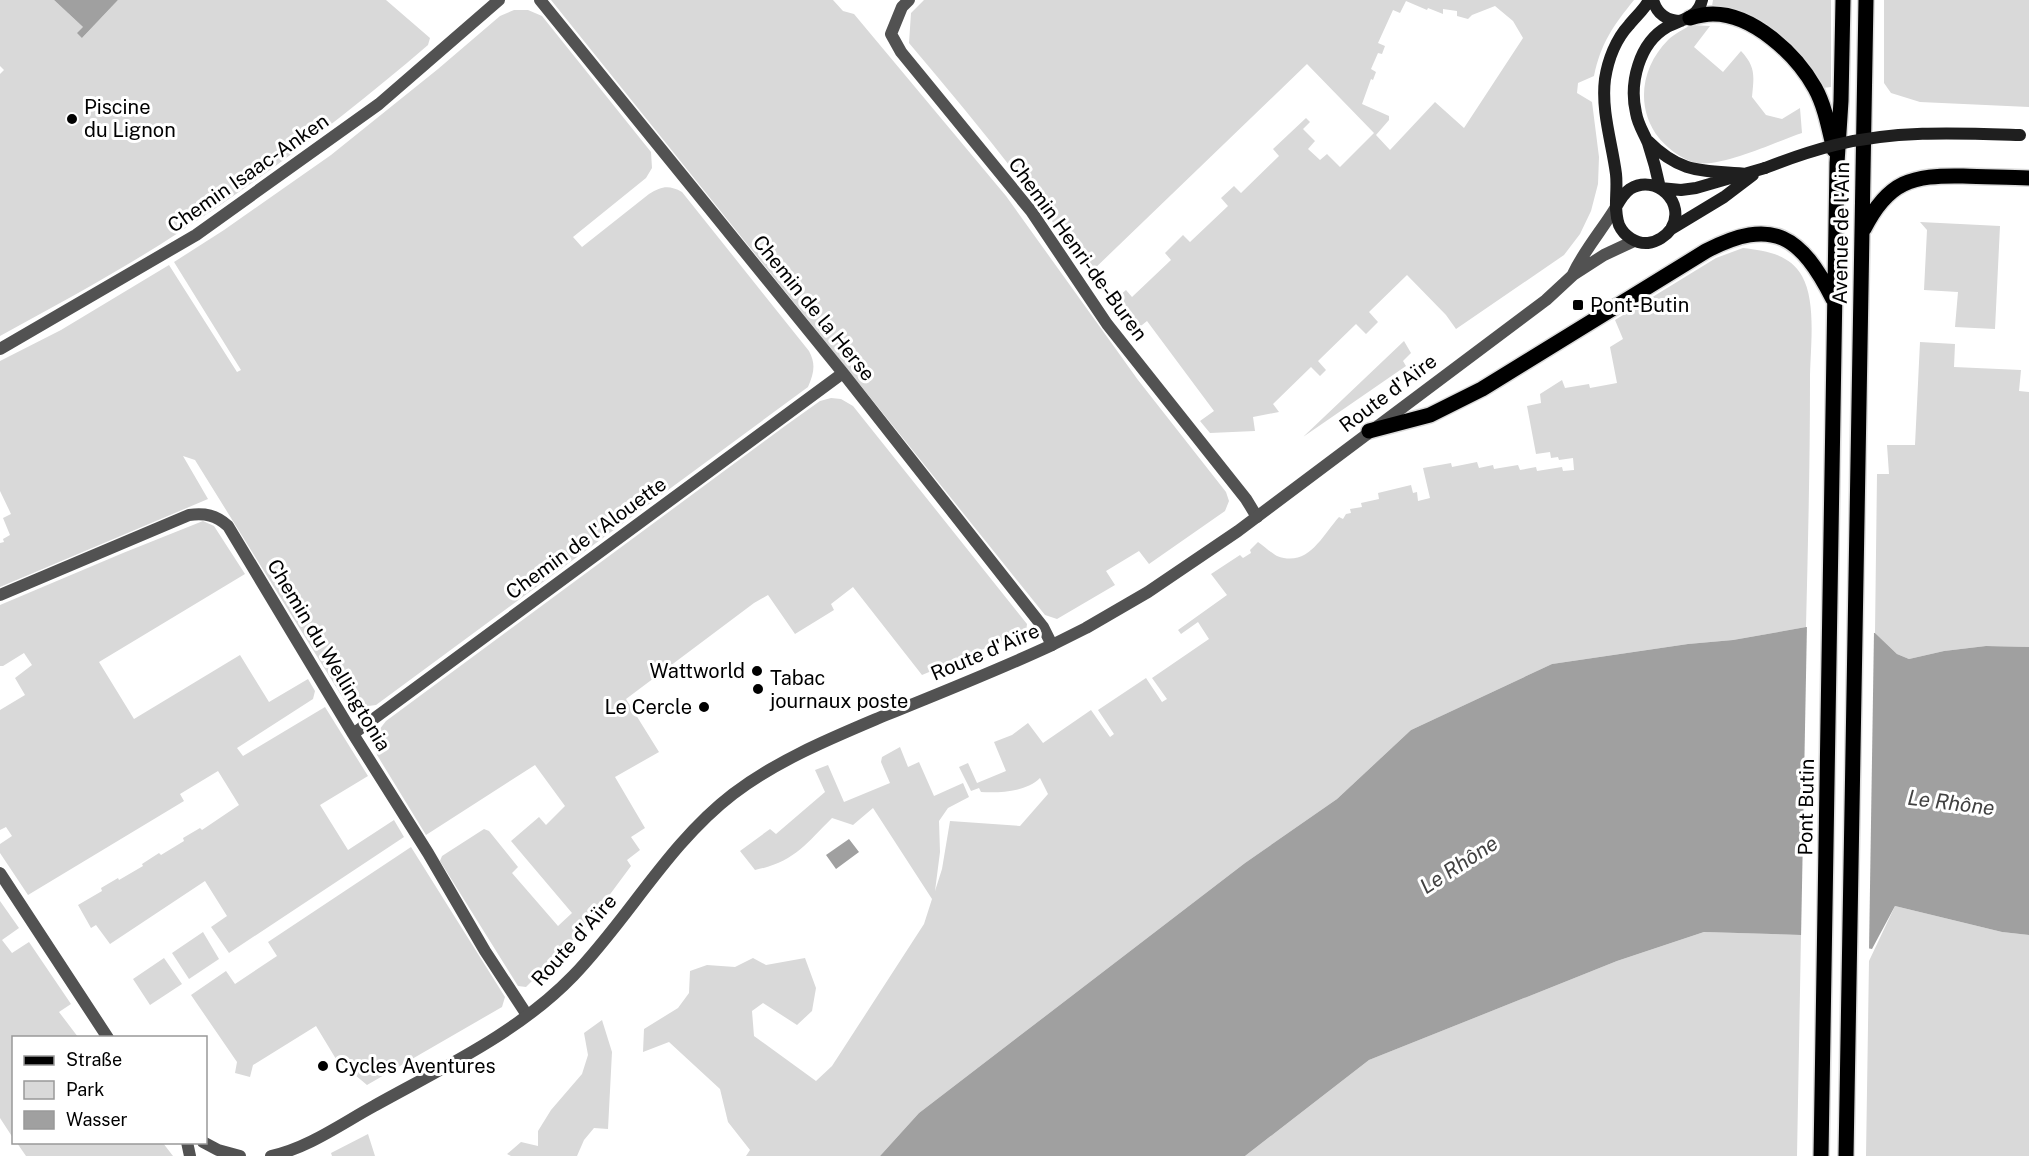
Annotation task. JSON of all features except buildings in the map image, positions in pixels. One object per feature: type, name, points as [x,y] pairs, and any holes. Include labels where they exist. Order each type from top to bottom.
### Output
[{"type":"main road","points":[[1754,172],[1725,197],[1655,241],[1648,243],[1634,240],[1622,230],[1618,223],[1616,207],[1616,176],[1605,100],[1605,77],[1618,40],[1651,0],[1666,18],[1686,19],[1713,14],[1738,19],[1768,36],[1786,51],[1815,88],[1837,163]]},
{"type":"main road","points":[[1671,229],[1674,221],[1673,202],[1660,188],[1647,141],[1638,124],[1634,105],[1634,88],[1637,68],[1646,48],[1660,32],[1696,13],[1702,0]]},
{"type":"main road","name":"Avenue de l'Ain","points":[[1833,459],[1837,163],[1843,0]]},
{"type":"main road","name":"Avenue de l'Ain","points":[[1846,1156],[1866,0]]},
{"type":"main road","points":[[1616,207],[1630,189],[1640,185],[1681,190],[1696,188],[1836,145],[1887,136],[1925,133],[2024,135]]},
{"type":"main road","points":[[1647,141],[1672,162],[1696,170],[1754,172]]},
{"type":"main road","points":[[1863,231],[1873,211],[1883,199],[1902,184],[1913,179],[1945,176],[2029,178]]},
{"type":"main road","points":[[1369,430],[1430,415],[1482,389],[1706,251],[1728,239],[1745,234],[1769,234],[1790,242],[1808,256],[1821,275],[1835,303]]},
{"type":"main road","name":"Pont Butin","points":[[1821,1156],[1833,459]]},
{"type":"street","name":"Chemin Isaac-Anken","points":[[0,349],[196,236],[379,104],[499,0]]},
{"type":"street","name":"Chemin de la Herse","points":[[540,0],[843,373],[1043,627],[1052,645]]},
{"type":"street","name":"Chemin Henri-de-Buren","points":[[905,4],[891,34],[901,52],[1032,211],[1107,324],[1246,499],[1257,517]]},
{"type":"street","name":"Route d'Aïre","points":[[1573,274],[1584,252],[1616,207]]},
{"type":"street","name":"Route d'Aïre","points":[[271,1156],[304,1145],[462,1056],[527,1015],[552,996],[578,970],[693,830],[732,795],[758,776],[806,749],[1052,645],[1148,592],[1257,517],[1369,430],[1546,300],[1573,274],[1634,240]]},
{"type":"street","name":"Chemin de l'Alouette","points":[[353,734],[843,373]]},
{"type":"street","name":"Chemin du Wellingtonia","points":[[0,595],[189,515],[211,515],[219,518],[228,526],[353,734],[428,853],[485,951],[527,1015]]},
{"type":"street","points":[[0,873],[107,1036]]},
{"type":"street","points":[[205,1144],[240,1156]]},
{"type":"green space","points":[[0,0],[54,0],[83,27],[82,38],[118,0],[386,0],[430,38],[428,45],[368,95],[243,189],[134,260],[0,336],[0,74],[4,70],[0,66]]},
{"type":"green space","points":[[551,0],[833,0],[843,11],[854,14],[1006,196],[1138,380],[1226,492],[1229,501],[1225,511],[1149,564],[1139,551],[1106,571],[1115,585],[1057,619],[1045,615]]},
{"type":"green space","points":[[924,0],[1634,0],[1609,35],[1600,54],[1594,76],[1578,83],[1577,93],[1592,102],[1599,157],[1598,184],[1591,211],[1580,234],[1564,255],[1456,329],[1446,315],[1407,275],[1369,312],[1378,322],[1366,334],[1356,324],[1318,361],[1326,370],[1320,376],[1311,367],[1273,404],[1279,412],[1253,417],[1255,431],[1210,433],[1200,421],[1214,411],[1147,321],[1132,333],[1111,303],[1126,290],[1132,297],[1171,260],[1165,253],[1183,235],[1190,242],[1228,206],[1221,198],[1234,186],[1241,193],[1279,156],[1273,149],[1306,118],[1310,122],[1303,129],[1315,141],[1308,149],[1320,160],[1327,154],[1340,167],[1374,133],[1307,64],[1090,273],[1002,156],[909,43],[911,13]],"holes":[[[1406,1],[1427,10],[1428,8],[1443,14],[1443,9],[1457,11],[1457,16],[1468,19],[1472,15],[1495,6],[1513,21],[1523,38],[1464,128],[1435,102],[1390,150],[1376,135],[1389,120],[1389,116],[1362,104],[1376,72],[1371,69],[1378,53],[1382,54],[1385,46],[1378,43],[1393,10],[1400,13]]]},
{"type":"green space","points":[[1713,0],[1831,0],[1831,87],[1823,88],[1802,58],[1777,33],[1747,15],[1712,6]]},
{"type":"green space","points":[[1884,0],[2029,0],[2029,107],[1920,102],[1891,93],[1884,83]]},
{"type":"green space","points":[[514,10],[528,10],[542,16],[651,152],[652,168],[646,178],[573,237],[582,247],[654,191],[669,187],[682,192],[809,351],[813,360],[813,369],[808,387],[376,705],[361,707],[346,703],[195,460],[183,456],[208,499],[0,587],[0,543],[10,535],[3,518],[11,514],[0,491],[0,361],[61,330],[169,265],[237,372],[241,370],[174,262],[331,155],[500,16]]},
{"type":"green space","points":[[1691,25],[1710,26],[1694,47],[1723,72],[1741,51],[1746,57],[1753,72],[1752,97],[1766,115],[1782,119],[1800,108],[1802,133],[1735,158],[1708,163],[1687,160],[1666,146],[1651,126],[1646,114],[1644,88],[1652,62],[1659,51],[1668,40]]},
{"type":"green space","points":[[1920,222],[2000,226],[1995,329],[1955,327],[1958,292],[1924,290],[1927,230]]},
{"type":"green space","points":[[1743,248],[1769,252],[1791,263],[1802,276],[1810,299],[1812,326],[1806,627],[1733,640],[1688,644],[1552,664],[1411,730],[1337,799],[1245,863],[919,1113],[880,1156],[746,1156],[750,1150],[728,1122],[720,1089],[669,1042],[643,1052],[644,1029],[678,1008],[689,993],[690,971],[707,965],[735,967],[753,958],[766,965],[805,958],[816,988],[812,1011],[797,1025],[763,1003],[752,1011],[754,1036],[816,1081],[832,1066],[924,924],[932,899],[873,808],[853,825],[832,818],[798,851],[768,867],[755,870],[740,851],[770,829],[776,834],[825,792],[815,770],[828,765],[844,802],[890,783],[881,762],[882,757],[900,747],[908,767],[919,762],[934,796],[963,783],[969,797],[948,808],[939,821],[940,852],[935,891],[942,869],[950,821],[1020,826],[1048,794],[1040,778],[1028,786],[1012,791],[981,792],[979,788],[971,791],[959,767],[968,763],[977,783],[1006,771],[994,742],[1012,735],[1028,723],[1043,743],[1091,710],[1110,737],[1114,734],[1098,710],[1146,678],[1162,702],[1167,699],[1152,678],[1209,639],[1198,622],[1181,634],[1178,630],[1227,595],[1211,574],[1240,555],[1243,558],[1251,553],[1250,550],[1258,542],[1277,556],[1288,559],[1306,554],[1339,517],[1343,519],[1346,514],[1351,513],[1350,509],[1362,507],[1361,503],[1379,499],[1378,493],[1411,485],[1413,493],[1417,492],[1418,501],[1430,498],[1423,468],[1451,463],[1452,467],[1477,462],[1479,468],[1493,465],[1494,469],[1518,465],[1520,470],[1536,467],[1537,471],[1562,467],[1563,471],[1574,470],[1573,458],[1559,460],[1558,457],[1551,458],[1550,452],[1536,454],[1527,406],[1541,403],[1540,394],[1562,380],[1565,388],[1589,384],[1590,388],[1617,383],[1610,347],[1623,339],[1615,320],[1716,258]]},
{"type":"green space","points":[[1404,341],[1411,353],[1403,361],[1406,366],[1303,437]]},
{"type":"green space","points":[[1920,342],[1955,344],[1954,367],[2021,370],[2019,391],[2029,392],[2029,647],[1986,646],[1944,651],[1909,659],[1897,654],[1875,633],[1877,474],[1889,474],[1887,445],[1915,445]]},
{"type":"green space","points":[[831,398],[841,399],[853,406],[1027,624],[1026,631],[922,675],[853,587],[831,604],[834,610],[795,634],[768,595],[754,603],[626,699],[659,752],[615,777],[645,828],[631,837],[640,850],[627,860],[631,866],[585,928],[526,987],[518,986],[440,861],[442,856],[484,829],[489,831],[518,867],[512,873],[558,926],[572,913],[511,841],[539,817],[546,825],[565,806],[535,765],[426,835],[377,755],[376,741],[380,729],[386,721],[785,426],[820,401]]},
{"type":"green space","points":[[203,521],[214,526],[245,574],[99,662],[134,719],[240,655],[269,702],[308,679],[315,691],[313,699],[237,748],[243,756],[325,707],[368,776],[320,805],[348,850],[394,820],[404,837],[229,953],[211,927],[227,916],[205,881],[110,944],[96,925],[91,928],[78,905],[102,891],[101,888],[143,866],[142,864],[159,853],[161,855],[184,841],[183,838],[200,828],[202,830],[239,805],[218,771],[180,794],[184,801],[28,895],[0,853],[0,844],[12,836],[6,827],[0,830],[0,710],[25,695],[15,678],[32,665],[24,653],[0,666],[0,605]]},
{"type":"green space","points":[[411,847],[505,997],[502,1007],[367,1085],[336,1059],[316,1026],[253,1065],[250,1077],[235,1073],[237,1062],[191,995],[226,971],[235,984],[277,956],[268,942]]},
{"type":"green space","points":[[0,901],[19,928],[2,940],[12,953],[29,942],[71,1004],[59,1012],[77,1036],[12,1036],[12,1136],[0,1118]]},
{"type":"green space","points":[[1895,906],[2002,932],[2029,935],[2029,1156],[1866,1156],[1869,961]]},
{"type":"green space","points":[[203,932],[219,959],[189,979],[172,953]]},
{"type":"green space","points":[[1704,932],[1801,935],[1797,1156],[1245,1156],[1369,1060],[1617,961]]},
{"type":"green space","points":[[164,958],[182,984],[150,1005],[133,979]]},
{"type":"green space","points":[[602,1020],[612,1052],[608,1129],[594,1128],[584,1140],[577,1156],[511,1156],[507,1154],[521,1142],[538,1146],[538,1131],[551,1110],[582,1074],[588,1055],[584,1033]]},
{"type":"green space","points":[[368,1134],[375,1156],[332,1156],[331,1153]]},
{"type":"green space","points":[[18,1144],[164,1144],[173,1156],[26,1156]]},
{"type":"water","points":[[54,0],[118,0],[82,38],[77,33],[83,27]]},
{"type":"water","name":"Le Rhône","points":[[1806,627],[1875,633],[1897,654],[1909,659],[1944,651],[1986,646],[2029,647],[2029,935],[2002,932],[1895,906],[1872,949],[1801,935],[1704,932],[1617,961],[1369,1060],[1245,1156],[880,1156],[919,1113],[1245,863],[1337,799],[1411,730],[1552,664],[1688,644],[1733,640]]},
{"type":"water","points":[[849,839],[859,852],[836,869],[826,855]]},
{"type":"pier","points":[[1807,624],[1874,630],[1869,951],[1801,939]]},
{"type":"place","name":"Piscine du Lignon","points":[[72,119]]},
{"type":"place","name":"Pont-Butin","points":[[1578,305]]},
{"type":"place","name":"Wattworld","points":[[757,671]]},
{"type":"place","name":"Tabac journaux poste","points":[[758,689]]},
{"type":"place","name":"Le Cercle","points":[[704,707]]},
{"type":"place","name":"Cycles Aventures","points":[[323,1066]]}]
